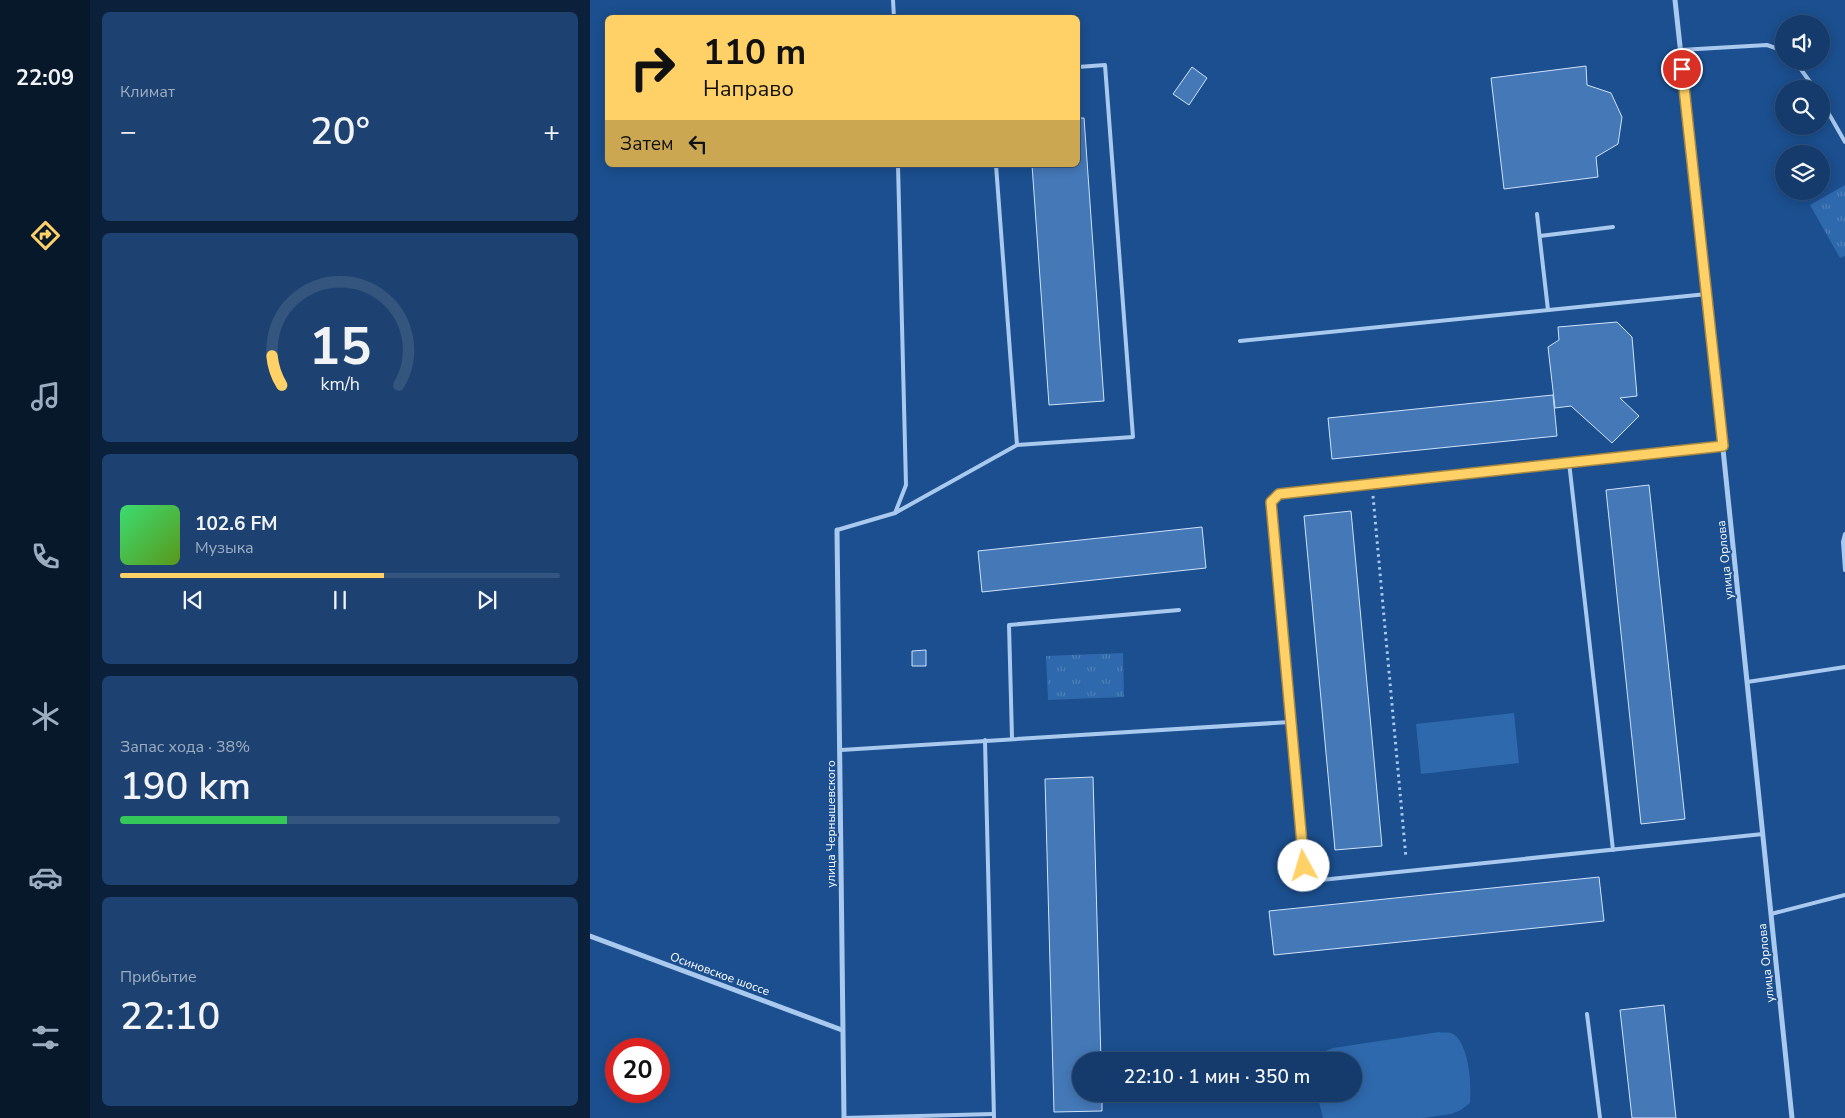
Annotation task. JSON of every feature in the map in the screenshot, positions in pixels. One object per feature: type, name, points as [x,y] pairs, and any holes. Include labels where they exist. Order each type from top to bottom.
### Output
[{"type":"street","name":"улица Орлова","points":[[1675,0],[1792,1118]]},
{"type":"street","name":"улица Чернышевского","points":[[837,530],[844,1118]]},
{"type":"street","name":"Осиновское шоссе","points":[[590,936],[842,1030]]},
{"type":"lane","points":[[893,0],[894,15]]},
{"type":"lane","points":[[1680,50],[1767,45],[1775,48]]},
{"type":"lane","points":[[837,530],[894,513],[1016,445],[1133,436],[1105,65],[1080,67]]},
{"type":"lane","points":[[1830,116],[1845,142]]},
{"type":"lane","points":[[894,513],[906,485],[898,167]]},
{"type":"lane","points":[[996,167],[1016,445]]},
{"type":"lane","points":[[1537,214],[1548,310]]},
{"type":"lane","points":[[1540,236],[1613,227]]},
{"type":"lane","points":[[1240,341],[1707,294]]},
{"type":"lane","points":[[1723,446],[1279,494],[1271,502],[1304,866],[1320,880],[1763,834]]},
{"type":"lane","points":[[1569,462],[1614,850]]},
{"type":"lane","points":[[1845,534],[1843,542],[1845,570]]},
{"type":"lane","points":[[1012,738],[1009,626],[1179,610]]},
{"type":"lane","points":[[1747,682],[1845,667]]},
{"type":"lane","points":[[841,750],[1290,722]]},
{"type":"lane","points":[[844,1118],[993,1116],[985,740]]},
{"type":"lane","points":[[1771,914],[1845,895]]},
{"type":"lane","points":[[1587,1014],[1600,1118]]},
{"type":"path","points":[[1372,484],[1407,872]]},
{"type":"green space","points":[[1845,185],[1845,256],[1840,258],[1810,205],[1819,200],[1830,200],[1830,194]]},
{"type":"green space","points":[[1123,653],[1124,697],[1048,700],[1046,656]]},
{"type":"green space","points":[[1514,713],[1519,763],[1421,774],[1416,724]]},
{"type":"green space","points":[[1439,1032],[1451,1033],[1462,1044],[1468,1064],[1470,1103],[1461,1110],[1451,1114],[1423,1118],[1323,1118],[1319,1102],[1362,1102],[1362,1052],[1323,1052],[1333,1048]]},
{"type":"building","points":[[1586,66],[1587,85],[1611,93],[1622,117],[1618,144],[1596,157],[1598,177],[1504,189],[1491,78]]},
{"type":"building","points":[[1192,67],[1207,78],[1189,105],[1173,94]]},
{"type":"building","points":[[1080,118],[1084,118],[1104,401],[1049,405],[1032,167],[1080,167]]},
{"type":"building","points":[[1617,322],[1632,337],[1637,396],[1620,398],[1639,416],[1612,443],[1571,406],[1555,408],[1548,347],[1559,340],[1558,327]]},
{"type":"building","points":[[1553,395],[1557,436],[1332,459],[1328,418]]},
{"type":"building","points":[[1649,485],[1685,819],[1641,824],[1606,490]]},
{"type":"building","points":[[1351,511],[1382,846],[1335,850],[1304,516]]},
{"type":"building","points":[[1202,527],[1206,568],[982,592],[978,551]]},
{"type":"building","points":[[926,650],[926,666],[912,666],[912,651]]},
{"type":"building","points":[[1093,777],[1101,1052],[1072,1052],[1072,1102],[1102,1102],[1102,1111],[1054,1112],[1045,779]]},
{"type":"building","points":[[1599,877],[1604,921],[1274,955],[1269,911]]},
{"type":"building","points":[[1664,1005],[1676,1118],[1632,1118],[1620,1010]]},
{"type":"route","points":[[1304,866],[1271,502],[1279,494],[1723,446],[1682,69]]}]
